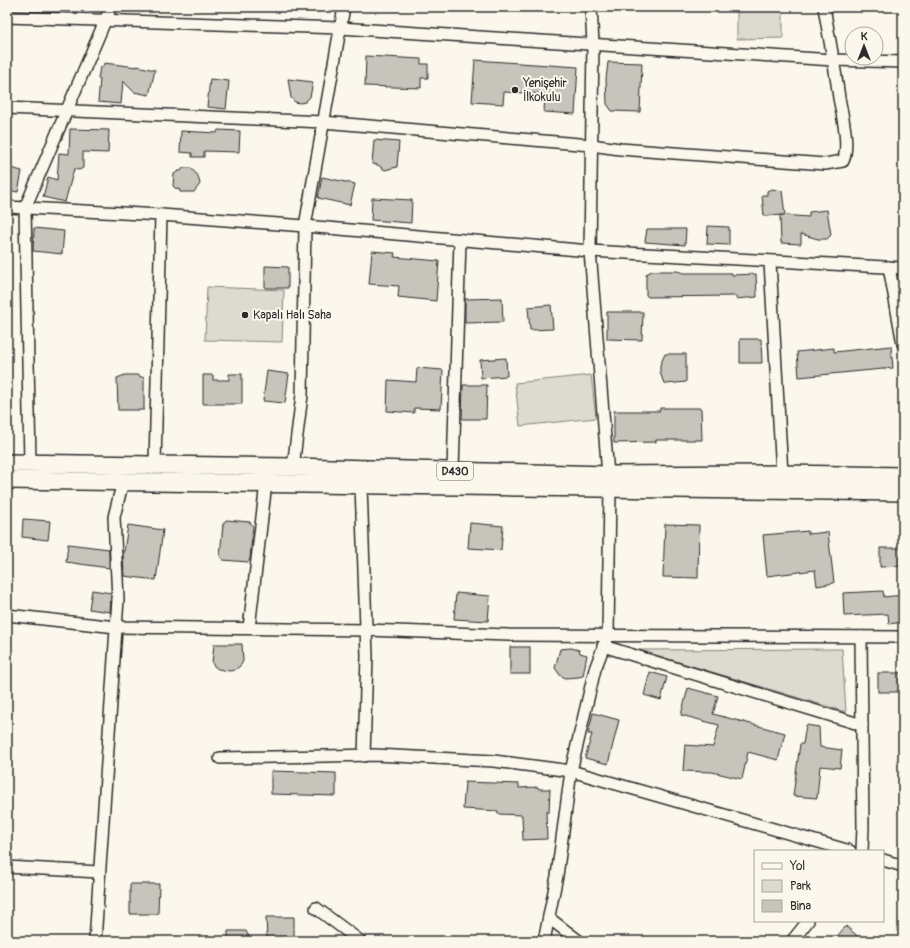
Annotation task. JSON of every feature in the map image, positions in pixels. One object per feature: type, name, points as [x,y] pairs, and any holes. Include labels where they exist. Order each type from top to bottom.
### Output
[{"type":"highway","name":"D430","points":[[7,463],[454,471],[609,482],[903,492]]},
{"type":"highway","name":"D430","points":[[7,480],[361,485],[609,482],[782,474],[903,476]]},
{"type":"street","points":[[30,463],[25,208],[110,7]]},
{"type":"street","points":[[293,467],[302,395],[305,226],[344,7]]},
{"type":"street","points":[[544,941],[557,876],[571,771],[595,669],[608,635],[609,482],[590,251],[590,145],[593,44],[591,7]]},
{"type":"street","points":[[7,108],[323,122],[590,145],[620,149],[834,163],[843,161],[845,155],[843,120],[824,7]]},
{"type":"street","points":[[7,17],[340,28],[833,60],[903,62]]},
{"type":"street","points":[[7,207],[161,215],[590,251],[770,262],[903,268]]},
{"type":"street","points":[[155,465],[161,215]]},
{"type":"street","points":[[454,471],[460,240]]},
{"type":"street","points":[[770,262],[782,474]]},
{"type":"street","points":[[889,267],[903,344]]},
{"type":"street","points":[[95,941],[118,599],[114,517],[123,481]]},
{"type":"street","points":[[249,628],[266,484]]},
{"type":"street","points":[[361,485],[367,656],[364,756]]},
{"type":"street","points":[[7,615],[116,627],[366,630],[508,635],[903,637]]},
{"type":"street","points":[[861,636],[862,850]]},
{"type":"street","points":[[603,646],[862,725]]},
{"type":"street","points":[[220,758],[364,756],[494,761],[571,771],[847,850]]},
{"type":"street","points":[[884,860],[903,866]]},
{"type":"street","points":[[7,867],[99,872]]},
{"type":"street","points":[[316,908],[360,941]]},
{"type":"street","points":[[549,918],[579,941]]},
{"type":"street","points":[[792,941],[807,922]]},
{"type":"green space","points":[[737,7],[783,7],[783,38],[737,39]]},
{"type":"green space","name":"Kapalı Halı Saha","points":[[207,287],[284,290],[282,342],[205,340]]},
{"type":"green space","points":[[591,375],[596,418],[520,426],[515,383]]},
{"type":"green space","points":[[842,649],[846,712],[638,650]]},
{"type":"building","points":[[366,56],[421,59],[421,64],[428,64],[428,78],[421,78],[421,88],[365,86]]},
{"type":"building","points":[[475,60],[578,67],[575,114],[544,112],[545,94],[504,92],[503,104],[472,102]]},
{"type":"building","points":[[608,62],[642,63],[640,112],[612,111],[607,104],[606,79]]},
{"type":"building","points":[[104,63],[137,66],[155,70],[149,95],[134,92],[123,81],[121,104],[98,102],[100,79],[98,79],[100,67],[103,67]]},
{"type":"building","points":[[210,79],[229,81],[226,109],[207,107]]},
{"type":"building","points":[[288,79],[313,82],[310,97],[305,102],[295,102],[291,98]]},
{"type":"building","points":[[70,129],[109,130],[108,153],[83,152],[83,168],[79,170],[74,169],[65,202],[43,197],[48,177],[57,180],[59,153],[69,154]]},
{"type":"building","points":[[218,130],[240,131],[239,152],[204,151],[204,157],[192,157],[192,153],[180,152],[181,131],[217,133]]},
{"type":"building","points":[[374,140],[399,142],[397,167],[385,170],[378,165],[372,164]]},
{"type":"building","points":[[7,167],[22,171],[18,192],[7,190]]},
{"type":"building","points":[[183,168],[191,168],[198,176],[200,184],[194,192],[180,192],[179,189],[173,186],[174,174],[181,171]]},
{"type":"building","points":[[322,177],[355,184],[350,205],[318,198]]},
{"type":"building","points":[[772,189],[782,191],[785,215],[764,216],[762,195],[767,195],[767,191]]},
{"type":"building","points":[[372,198],[412,200],[411,223],[371,220]]},
{"type":"building","points":[[827,210],[831,235],[827,239],[818,239],[801,234],[801,244],[781,243],[780,215],[809,217],[809,212]]},
{"type":"building","points":[[708,226],[729,227],[729,245],[707,244]]},
{"type":"building","points":[[34,228],[64,231],[62,254],[33,251]]},
{"type":"building","points":[[647,229],[686,229],[685,245],[645,242]]},
{"type":"building","points":[[372,251],[395,253],[394,257],[439,261],[436,301],[398,297],[399,286],[369,284]]},
{"type":"building","points":[[265,266],[288,267],[288,288],[265,288]]},
{"type":"building","points":[[652,271],[732,273],[732,275],[756,274],[757,297],[736,299],[736,296],[648,297],[646,295],[646,274]]},
{"type":"building","points":[[502,298],[503,322],[465,323],[465,299]]},
{"type":"building","points":[[551,305],[553,329],[530,330],[528,307]]},
{"type":"building","points":[[607,312],[643,312],[642,340],[607,339]]},
{"type":"building","points":[[740,339],[761,339],[762,363],[740,363]]},
{"type":"building","points":[[891,346],[893,368],[799,377],[797,352],[834,348],[834,352]]},
{"type":"building","points":[[665,354],[686,354],[686,382],[666,384],[663,381],[660,372],[660,365]]},
{"type":"building","points":[[506,358],[507,376],[481,378],[480,360]]},
{"type":"building","points":[[417,368],[443,370],[441,409],[414,408],[414,413],[387,411],[388,380],[416,382]]},
{"type":"building","points":[[267,371],[289,374],[285,403],[263,401]]},
{"type":"building","points":[[229,374],[242,374],[242,404],[203,404],[203,375],[213,375],[213,380],[229,380]]},
{"type":"building","points":[[125,375],[137,375],[144,378],[144,410],[118,410],[117,378]]},
{"type":"building","points":[[463,385],[487,385],[486,419],[462,419]]},
{"type":"building","points":[[660,408],[701,408],[702,440],[656,440],[656,442],[614,443],[614,411],[660,411]]},
{"type":"building","points":[[23,519],[50,521],[48,540],[22,537]]},
{"type":"building","points":[[226,520],[250,522],[253,526],[250,559],[248,562],[223,560],[220,556],[223,524]]},
{"type":"building","points":[[470,523],[503,526],[501,550],[468,548]]},
{"type":"building","points":[[665,524],[699,525],[698,578],[663,577]]},
{"type":"building","points":[[128,525],[163,530],[156,580],[124,576],[123,551]]},
{"type":"building","points":[[808,531],[808,534],[828,532],[834,583],[817,586],[815,570],[767,576],[763,535]]},
{"type":"building","points":[[68,544],[109,549],[109,568],[66,562]]},
{"type":"building","points":[[880,548],[903,548],[903,566],[880,567]]},
{"type":"building","points":[[92,590],[111,593],[110,612],[89,609]]},
{"type":"building","points":[[883,591],[884,597],[903,595],[903,622],[889,624],[888,614],[844,616],[843,593]]},
{"type":"building","points":[[456,593],[490,596],[488,621],[454,619]]},
{"type":"building","points":[[214,644],[242,644],[243,661],[241,665],[235,670],[229,671],[218,669],[214,666],[212,663]]},
{"type":"building","points":[[510,647],[530,647],[530,674],[510,674]]},
{"type":"building","points":[[571,648],[579,650],[580,653],[587,655],[583,676],[565,678],[560,675],[555,668],[560,649]]},
{"type":"building","points":[[650,672],[667,677],[661,700],[644,695]]},
{"type":"building","points":[[878,673],[902,673],[902,692],[878,692]]},
{"type":"building","points":[[688,688],[718,696],[713,714],[785,733],[778,760],[748,752],[742,779],[712,772],[683,771],[685,745],[713,747],[719,725],[681,715]]},
{"type":"building","points":[[593,713],[619,720],[608,764],[585,758],[592,734],[588,734]]},
{"type":"building","points":[[806,725],[819,727],[820,747],[842,750],[840,768],[820,766],[817,798],[793,796],[800,744],[803,744]]},
{"type":"building","points":[[271,771],[336,773],[336,796],[271,794]]},
{"type":"building","points":[[465,782],[519,784],[519,788],[538,787],[539,789],[550,789],[549,812],[546,812],[547,839],[523,840],[522,815],[498,814],[498,811],[463,809]]},
{"type":"building","points":[[130,884],[159,884],[158,914],[130,914]]},
{"type":"building","points":[[266,917],[294,917],[294,940],[267,940]]},
{"type":"building","points":[[846,926],[863,941],[833,941]]},
{"type":"building","points":[[228,931],[246,931],[251,941],[228,941]]},
{"type":"place","name":"Yenişehir İlkokulu","points":[[515,90]]},
{"type":"place","name":"Kapalı Halı Saha","points":[[245,315]]}]
